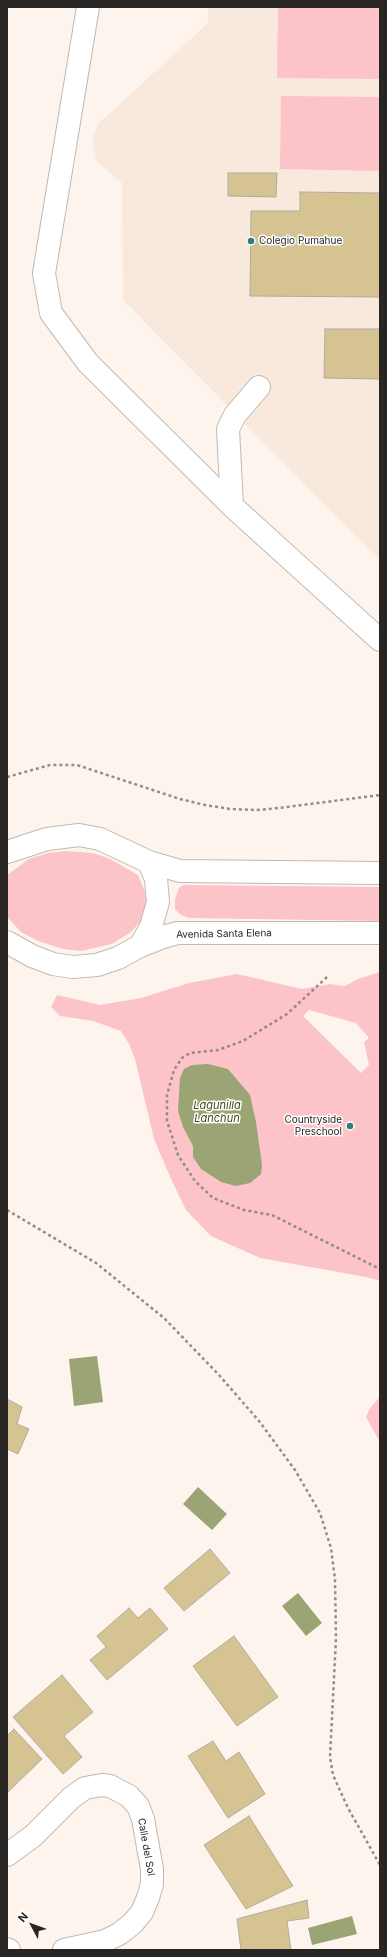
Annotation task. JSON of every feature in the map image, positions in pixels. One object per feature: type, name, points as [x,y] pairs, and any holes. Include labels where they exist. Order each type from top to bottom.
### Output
[{"type":"street","points":[[88,7],[44,273],[51,313],[88,363],[232,506],[380,640]]},
{"type":"street","points":[[232,506],[228,429],[235,415],[259,387]]},
{"type":"street","points":[[7,852],[47,839],[79,835],[100,839],[165,868],[195,872],[380,873]]},
{"type":"street","points":[[140,946],[151,927],[158,902],[156,879],[149,862]]},
{"type":"street","name":"Avenida Santa Elena","points":[[7,942],[32,956],[53,964],[73,967],[97,965],[118,958],[140,946],[166,936],[185,933],[380,933]]},
{"type":"street","name":"Calle del Sol","points":[[7,1855],[33,1836],[71,1798],[85,1788],[102,1785],[115,1788],[129,1796],[138,1806],[143,1819],[152,1869],[152,1884],[142,1912],[132,1924],[119,1934],[105,1941],[64,1950]]},
{"type":"path","points":[[7,777],[50,765],[77,765],[180,799],[230,809],[271,808],[380,795]]},
{"type":"path","points":[[327,977],[288,1014],[243,1041],[218,1050],[190,1053],[182,1058],[174,1070],[167,1095],[167,1121],[178,1155],[195,1181],[213,1198],[244,1210],[272,1215],[380,1270]]},
{"type":"path","points":[[7,1210],[96,1263],[164,1318],[219,1375],[259,1420],[295,1470],[320,1513],[331,1548],[335,1579],[336,1638],[330,1757],[333,1775],[348,1808],[380,1865]]},
{"type":"shaded area","name":"Colegio Pumahue","points":[[208,7],[380,7],[380,561],[123,300],[122,183],[97,162],[92,141],[98,124],[208,23]]},
{"type":"shaded area","points":[[278,7],[380,7],[380,79],[277,78]]},
{"type":"shaded area","points":[[281,96],[380,97],[380,171],[280,169]]},
{"type":"shaded area","points":[[66,851],[93,853],[110,859],[138,875],[145,892],[146,902],[141,921],[131,932],[112,944],[81,951],[63,949],[38,941],[21,932],[7,917],[7,875],[29,859],[48,853]]},
{"type":"shaded area","points":[[183,885],[380,887],[380,921],[189,918],[181,915],[175,909],[175,899],[179,888]]},
{"type":"shaded area","points":[[380,972],[380,1281],[366,1277],[260,1258],[211,1236],[186,1210],[171,1179],[154,1139],[135,1059],[129,1044],[121,1031],[93,1021],[60,1016],[51,1007],[57,995],[100,1005],[141,998],[189,983],[237,974],[302,989],[330,984],[345,986],[358,979]],"holes":[[[309,1010],[356,1023],[369,1038],[364,1042],[369,1065],[361,1073],[303,1016]]]},
{"type":"shaded area","points":[[380,1397],[380,1442],[366,1417],[370,1408]]},
{"type":"water","name":"Lagunilla Lanchun","points":[[208,1064],[228,1069],[250,1095],[256,1122],[262,1165],[261,1174],[250,1183],[236,1186],[221,1182],[201,1169],[193,1157],[193,1146],[183,1127],[178,1111],[180,1078],[184,1069],[192,1065]]},
{"type":"water","points":[[97,1356],[103,1402],[74,1406],[69,1359]]},
{"type":"water","points":[[198,1487],[227,1514],[212,1530],[183,1504]]},
{"type":"water","points":[[298,1593],[322,1623],[306,1636],[282,1606]]},
{"type":"water","points":[[352,1916],[357,1934],[312,1945],[308,1928]]},
{"type":"building","points":[[228,173],[277,173],[276,197],[228,196]]},
{"type":"building","points":[[300,192],[380,193],[380,297],[250,296],[251,211],[300,211]]},
{"type":"building","points":[[325,329],[380,329],[380,379],[324,378]]},
{"type":"building","points":[[7,1399],[22,1407],[17,1424],[29,1429],[18,1454],[7,1449]]},
{"type":"building","points":[[210,1549],[230,1573],[184,1611],[164,1588]]},
{"type":"building","points":[[129,1608],[138,1618],[150,1608],[168,1629],[107,1680],[90,1660],[106,1647],[97,1636]]},
{"type":"building","points":[[234,1636],[278,1697],[237,1726],[193,1666]]},
{"type":"building","points":[[62,1675],[93,1712],[64,1736],[82,1757],[63,1774],[13,1717]]},
{"type":"building","points":[[14,1729],[42,1759],[7,1793],[7,1736]]},
{"type":"building","points":[[213,1741],[226,1761],[239,1752],[265,1794],[228,1818],[188,1756]]},
{"type":"building","points":[[249,1816],[293,1886],[246,1909],[204,1845]]},
{"type":"building","points":[[307,1900],[309,1918],[287,1921],[291,1950],[241,1950],[237,1919]]},
{"type":"place","name":"Colegio Pumahue","points":[[251,241]]},
{"type":"place","name":"Countryside Preschool","points":[[350,1126]]}]
